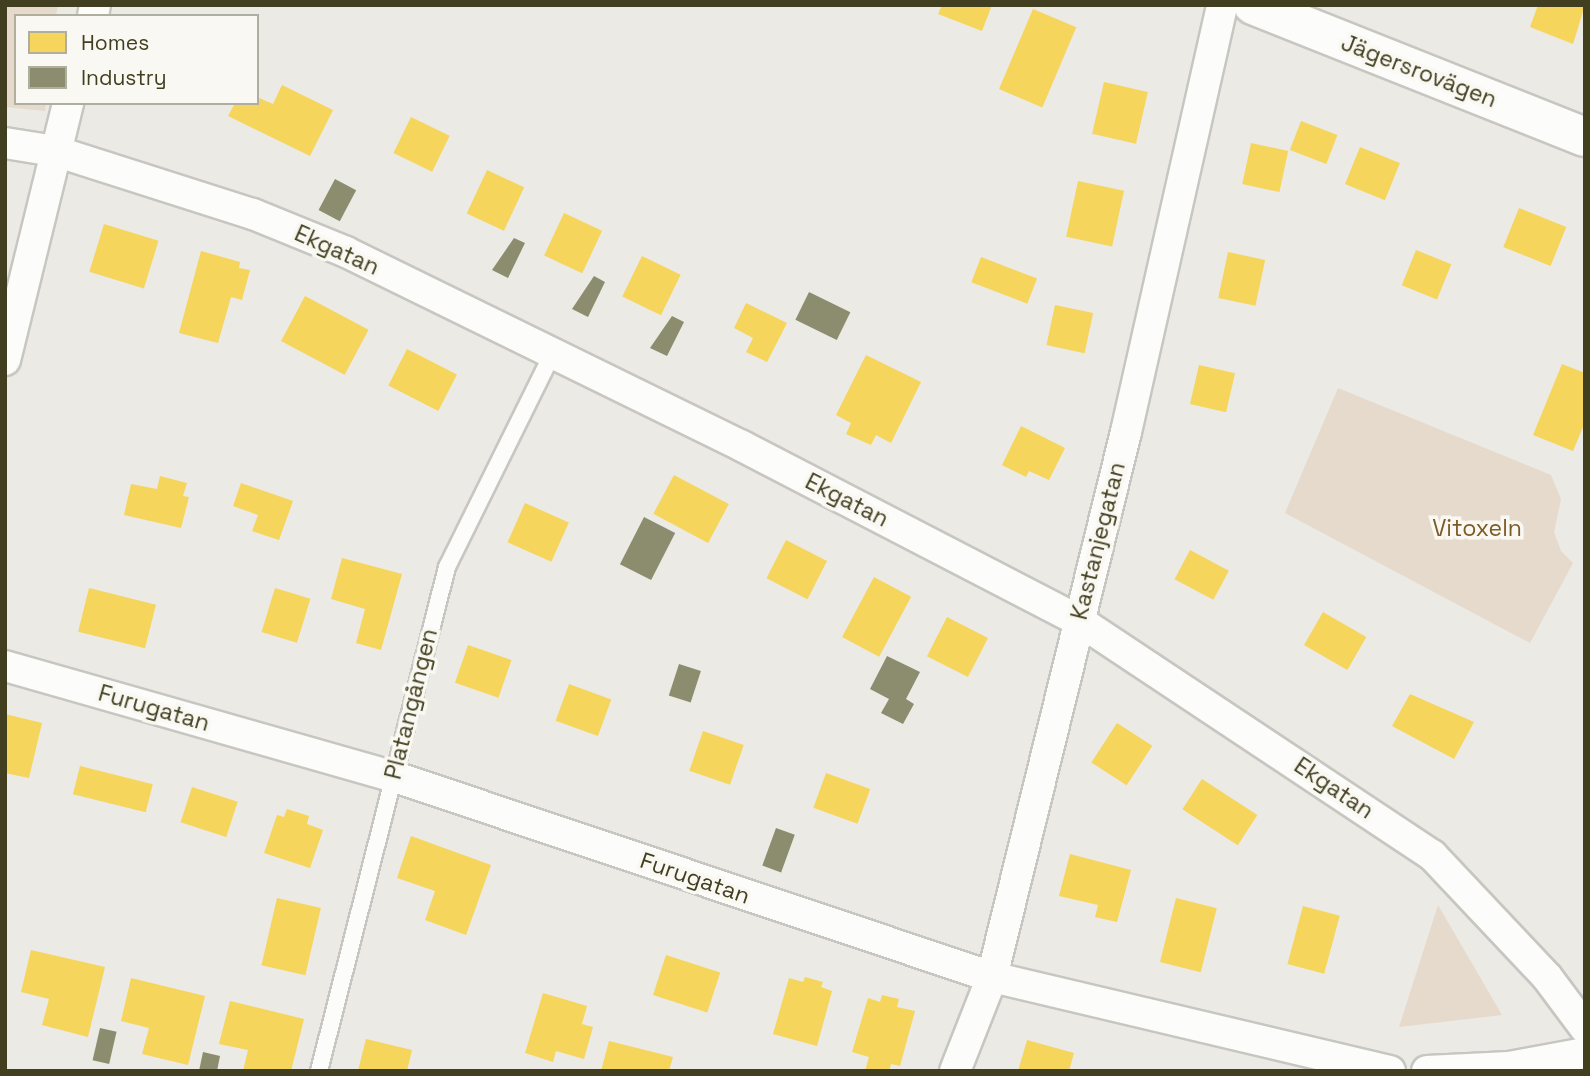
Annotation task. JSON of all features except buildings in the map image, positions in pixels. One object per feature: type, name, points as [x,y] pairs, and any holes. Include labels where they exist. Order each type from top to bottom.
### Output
[{"type":"street","name":"Kastanjegatan","points":[[955,1071],[992,977],[1126,432],[1222,5]]},
{"type":"street","name":"Jägersrovägen","points":[[1253,5],[1585,137]]},
{"type":"street","points":[[5,360],[67,105]]},
{"type":"street","name":"Ekgatan","points":[[5,143],[55,151],[253,214],[323,242],[742,446],[1078,620],[1432,855],[1547,977],[1585,1028]]},
{"type":"street","name":"Furugatan","points":[[5,666],[392,776],[992,977],[1390,1071]]},
{"type":"street","points":[[1427,1071],[1509,1067],[1585,1053]]},
{"type":"lane","name":"Platangången","points":[[319,1071],[447,567],[552,355]]},
{"type":"green space","points":[[5,5],[58,5],[56,14],[14,14],[14,105],[46,105],[45,111],[5,107]]},
{"type":"green space","name":"Vitoxeln","points":[[1338,388],[1551,475],[1561,499],[1554,532],[1561,551],[1573,563],[1530,643],[1285,513]]},
{"type":"green space","points":[[1438,905],[1502,1015],[1399,1027]]}]
